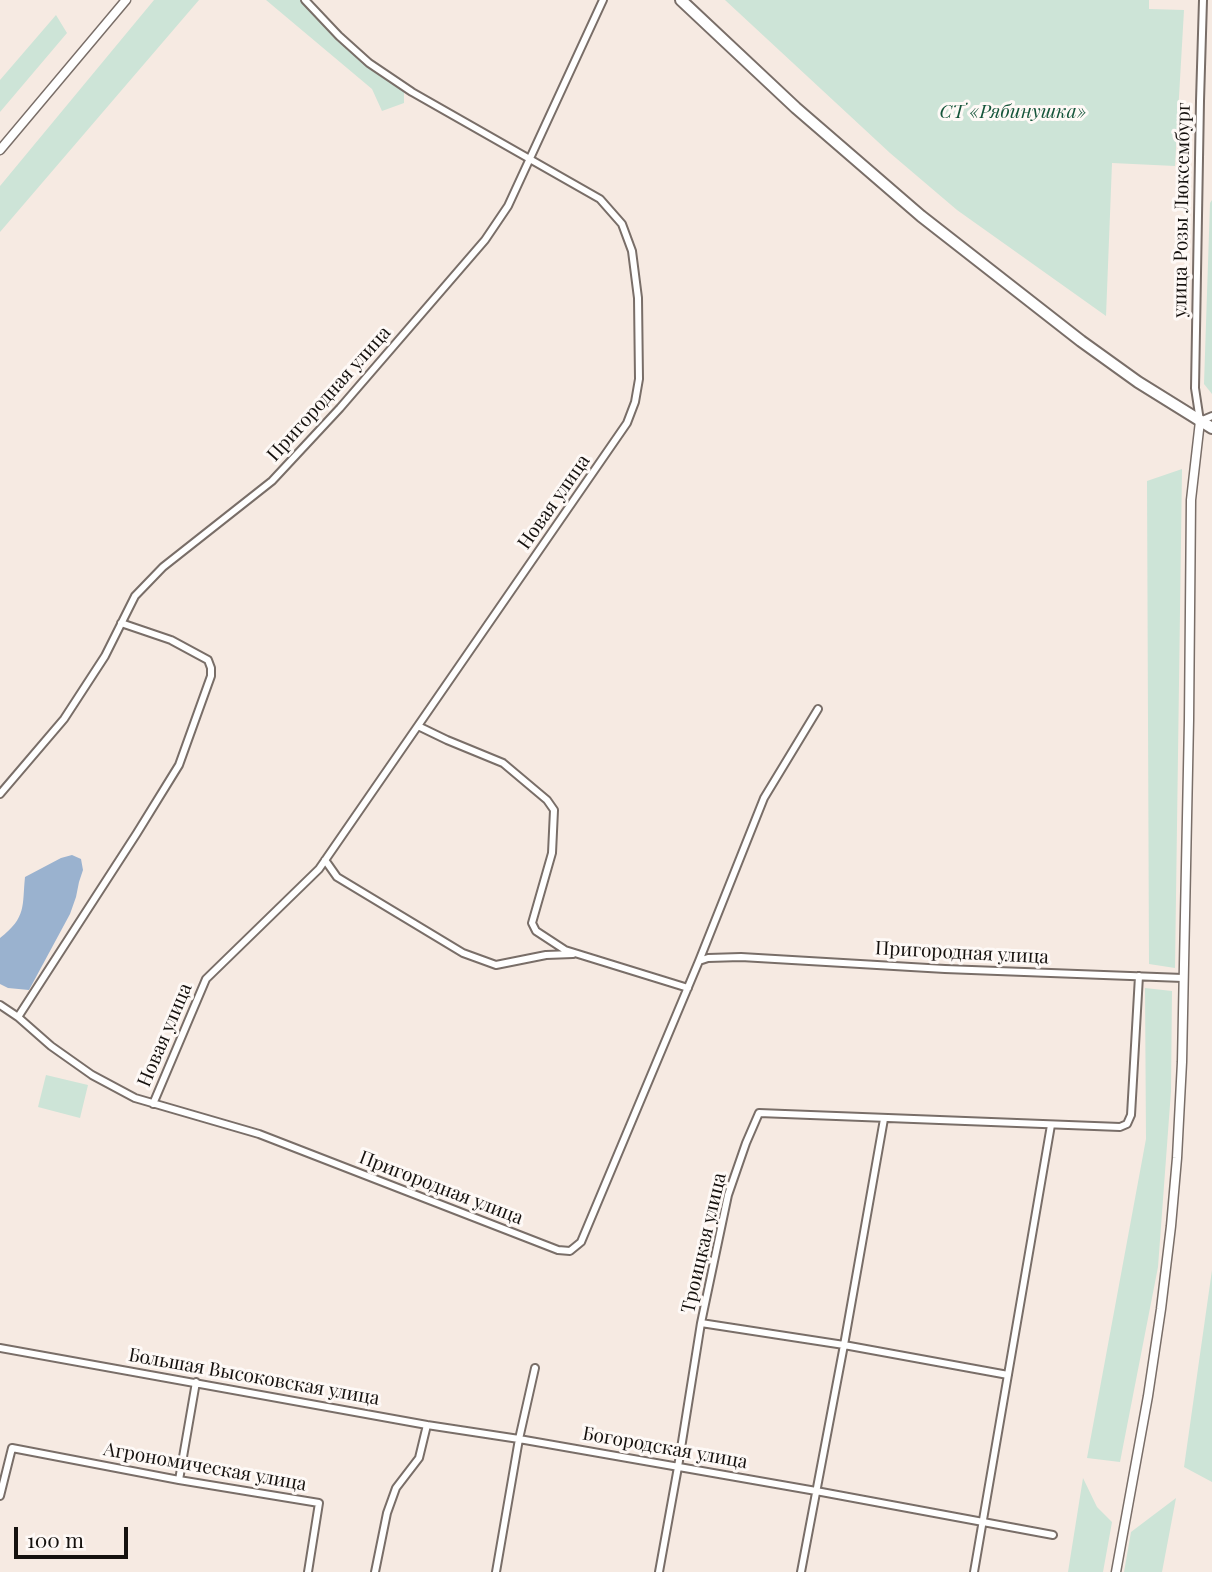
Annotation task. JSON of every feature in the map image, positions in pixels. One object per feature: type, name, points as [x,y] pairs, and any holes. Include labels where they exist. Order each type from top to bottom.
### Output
[{"type":"main road","points":[[681,0],[796,108],[921,216],[1081,341],[1138,382],[1212,428]]},
{"type":"street","points":[[0,150],[126,0]]},
{"type":"street","name":"Новая улица","points":[[153,1104],[206,979],[319,869],[627,423],[635,402],[639,379],[638,298],[632,251],[622,224],[600,199],[412,92],[369,63],[305,0]]},
{"type":"street","name":"Пригородная улица","points":[[0,793],[64,719],[105,656],[135,596],[163,567],[272,481],[340,408],[485,240],[508,206],[603,0]]},
{"type":"street","name":"улица Розы Люксембург","points":[[1200,421],[1195,388],[1195,342],[1203,0]]},
{"type":"street","points":[[1115,1572],[1161,1309],[1177,1158],[1182,1062],[1191,500],[1200,421],[1212,416]]},
{"type":"street","points":[[18,1017],[179,765],[211,676],[208,660],[171,640],[121,623]]},
{"type":"street","name":"Пригородная улица","points":[[0,1005],[92,1075],[135,1098],[259,1134],[558,1250],[570,1251],[581,1242],[688,988],[764,798],[818,709]]},
{"type":"street","points":[[418,726],[503,763],[547,800],[554,810],[552,853],[532,923],[536,931],[565,950],[688,988]]},
{"type":"street","points":[[325,860],[337,877],[463,953],[496,965],[546,955],[578,954]]},
{"type":"street","name":"Пригородная улица","points":[[699,961],[708,958],[741,957],[945,969],[1183,978]]},
{"type":"street","name":"Троицкая улица","points":[[659,1572],[701,1322],[728,1195],[759,1113],[1120,1127],[1127,1124],[1130,1115],[1139,976]]},
{"type":"street","points":[[802,1572],[884,1119]]},
{"type":"street","points":[[974,1572],[1051,1125]]},
{"type":"street","points":[[701,1322],[1008,1375]]},
{"type":"street","name":"Большая Высоковская улица","points":[[0,1348],[427,1425]]},
{"type":"street","points":[[496,1572],[519,1439],[535,1368]]},
{"type":"street","points":[[179,1480],[196,1382]]},
{"type":"street","points":[[374,1572],[387,1513],[396,1488],[419,1458],[427,1425]]},
{"type":"street","name":"Богородская улица","points":[[427,1425],[816,1491],[1053,1535]]},
{"type":"street","name":"Агрономическая улица","points":[[0,1496],[12,1448],[319,1503],[308,1572]]},
{"type":"green space","points":[[154,0],[199,0],[0,232],[0,186]]},
{"type":"green space","points":[[266,0],[301,0],[351,51],[404,91],[404,103],[382,111],[372,89]]},
{"type":"green space","name":"СТ «Рябинушка»","points":[[725,0],[1149,0],[1149,9],[1184,10],[1175,166],[1112,163],[1106,316],[957,210],[890,153]]},
{"type":"green space","points":[[56,15],[67,33],[0,112],[0,80]]},
{"type":"green space","points":[[1212,200],[1212,394],[1204,384]]},
{"type":"green space","points":[[1182,469],[1175,968],[1149,964],[1147,481]]},
{"type":"green space","points":[[1145,988],[1172,991],[1171,1091],[1158,1267],[1120,1462],[1087,1458],[1146,1139]]},
{"type":"green space","points":[[46,1075],[88,1085],[80,1118],[38,1107]]},
{"type":"green space","points":[[1212,1270],[1212,1482],[1184,1467]]},
{"type":"green space","points":[[1083,1478],[1097,1507],[1112,1522],[1103,1572],[1068,1572]]},
{"type":"green space","points":[[1176,1498],[1162,1572],[1124,1572],[1131,1532]]},
{"type":"water","points":[[72,855],[81,859],[83,870],[76,897],[70,914],[29,990],[8,988],[0,984],[0,938],[15,924],[22,910],[25,877]]}]
